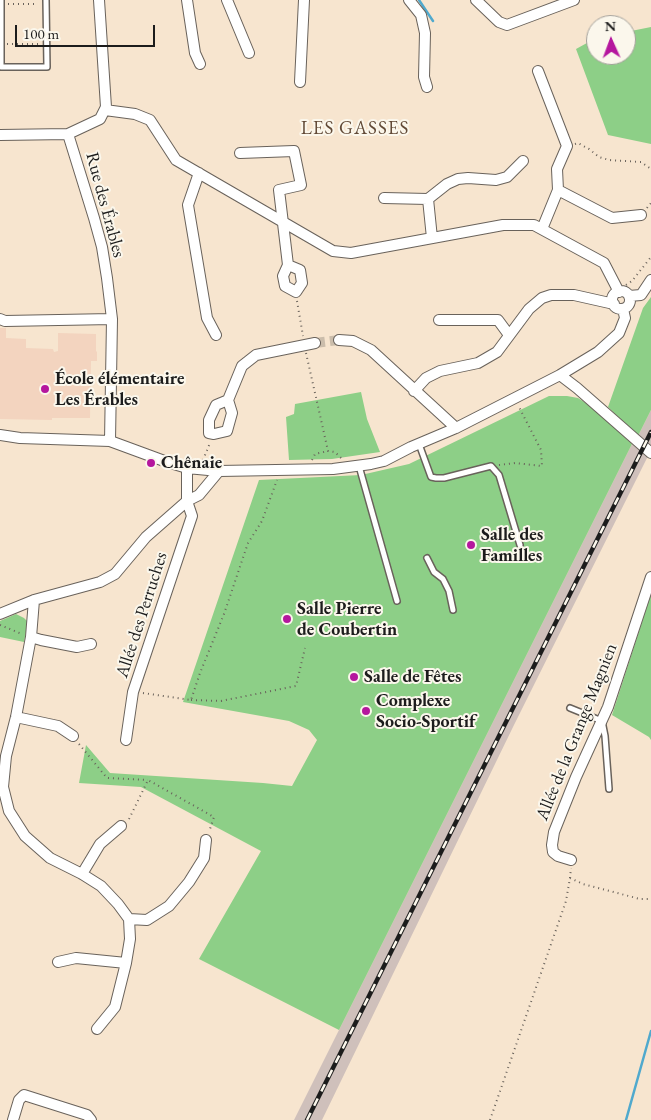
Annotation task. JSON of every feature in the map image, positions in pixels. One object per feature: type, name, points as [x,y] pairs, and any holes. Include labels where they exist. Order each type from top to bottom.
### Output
[{"type":"street","points":[[99,0],[105,110],[135,114],[150,120],[176,160],[333,251],[351,254],[503,224],[534,225],[604,263],[619,292]]},
{"type":"street","points":[[187,0],[195,53],[200,64]]},
{"type":"street","points":[[227,0],[249,53]]},
{"type":"street","points":[[300,82],[304,0]]},
{"type":"street","points":[[409,0],[421,15],[426,32],[424,77],[427,87]]},
{"type":"street","points":[[476,0],[499,22],[507,25],[574,0]]},
{"type":"street","points":[[538,71],[567,146],[557,169],[558,190],[542,229]]},
{"type":"street","name":"Rue des Érables","points":[[105,110],[100,119],[68,134],[102,247],[107,278],[112,319],[110,441]]},
{"type":"street","points":[[0,135],[68,134]]},
{"type":"street","points":[[240,153],[294,150],[301,185],[279,190],[288,265],[283,276],[285,286],[296,292],[302,283],[300,270],[288,265]]},
{"type":"street","points":[[384,198],[428,199],[447,184],[458,179],[496,180],[507,177],[523,161]]},
{"type":"street","points":[[199,173],[188,205],[207,318],[216,335]]},
{"type":"street","points":[[558,190],[612,218],[641,215]]},
{"type":"street","points":[[428,199],[432,238]]},
{"type":"street","points":[[629,296],[641,295],[651,280]]},
{"type":"street","points":[[0,435],[110,441],[187,468],[219,471],[333,469],[384,461],[514,399],[560,375],[598,352],[619,333],[625,318],[618,307],[613,302],[614,296],[619,292],[625,292],[629,296],[630,302],[628,306],[618,307],[574,295],[551,295],[542,298],[529,309],[497,352],[478,363],[440,371],[426,378],[414,391]]},
{"type":"street","points":[[0,319],[5,321],[112,319]]},
{"type":"street","points":[[440,320],[498,320],[510,335]]},
{"type":"street","points":[[339,340],[353,341],[371,350],[456,428]]},
{"type":"street","points":[[228,400],[216,405],[209,420],[209,432],[214,434],[228,431],[232,413],[228,400],[242,366],[256,355],[309,344]]},
{"type":"street","points":[[560,375],[651,453]]},
{"type":"street","name":"Allée des Perruches","points":[[126,740],[133,692],[192,516],[187,501],[187,468]]},
{"type":"street","points":[[0,614],[34,600],[100,582],[116,574],[146,537],[187,501],[199,495],[219,471]]},
{"type":"street","name":"Allée de la Grange Magnien","points":[[571,860],[558,856],[553,852],[554,832],[576,777],[602,721],[651,577]]},
{"type":"street","points":[[34,600],[31,637],[16,717],[6,756],[3,788],[4,812],[25,836],[50,858],[82,874],[100,886],[118,904],[129,919],[130,939],[115,1007],[97,1029]]},
{"type":"street","points":[[31,637],[76,647],[91,644]]},
{"type":"street","points":[[16,717],[58,726],[73,736]]},
{"type":"street","points":[[82,874],[100,844],[122,826]]},
{"type":"street","points":[[129,919],[147,920],[169,906],[189,882],[204,858],[206,840]]},
{"type":"street","points":[[58,962],[76,958],[126,963]]},
{"type":"street","points":[[13,1120],[19,1100],[24,1095],[87,1115],[91,1120]]},
{"type":"lane","points":[[1,2],[1,67],[47,67],[46,2]]},
{"type":"lane","points":[[419,444],[431,477],[444,478],[491,466],[499,474],[520,544]]},
{"type":"lane","points":[[354,466],[398,600]]},
{"type":"lane","points":[[427,558],[434,572],[442,579],[453,610]]},
{"type":"lane","points":[[570,708],[602,721],[609,789]]},
{"type":"path","points":[[1,2],[46,2]]},
{"type":"path","points":[[1,44],[46,44]]},
{"type":"path","points":[[567,146],[578,143],[600,157],[609,160],[640,162],[651,169]]},
{"type":"path","points":[[619,292],[632,281],[651,257]]},
{"type":"path","points":[[296,292],[309,344],[328,451]]},
{"type":"path","points":[[491,466],[514,463],[542,466],[541,450],[514,399]]},
{"type":"path","points":[[199,469],[214,434]]},
{"type":"path","points":[[307,470],[315,454],[328,451],[335,452],[354,466]]},
{"type":"path","points":[[191,700],[224,614],[248,543],[262,521],[280,470]]},
{"type":"path","points":[[0,625],[31,637]]},
{"type":"path","points":[[133,692],[191,700],[221,701],[296,686],[305,648]]},
{"type":"path","points":[[73,736],[107,778],[148,780],[214,817],[206,840]]},
{"type":"path","points":[[122,826],[129,820],[148,780]]},
{"type":"path","points":[[490,1120],[566,900],[571,860]]},
{"type":"path","points":[[570,878],[584,884],[640,899],[651,899]]},
{"type":"shaded area","name":"École élémentaire Les Érables","points":[[0,328],[6,328],[6,338],[26,339],[26,348],[53,349],[54,352],[58,351],[58,333],[96,334],[97,361],[91,361],[90,418],[52,418],[52,420],[0,419]]},
{"type":"shaded area","points":[[651,410],[651,445],[638,436]]},
{"type":"shaded area","points":[[632,444],[648,456],[513,727],[322,1120],[294,1120]]},
{"type":"green space","points":[[651,27],[651,144],[608,135],[576,49],[586,44],[586,65],[636,65],[636,30]]},
{"type":"green space","points":[[651,297],[651,410],[638,436],[608,407],[643,308]]},
{"type":"green space","points":[[361,392],[367,419],[380,452],[332,459],[289,460],[286,417],[294,414],[295,404]]},
{"type":"green space","name":"Complexe Socio-Sportif","points":[[549,396],[578,398],[592,407],[632,444],[339,1030],[199,959],[261,851],[141,787],[79,783],[86,745],[110,773],[292,786],[317,740],[309,730],[289,721],[183,702],[259,480],[361,475],[409,464]]},
{"type":"green space","points":[[651,594],[651,740],[612,715]]},
{"type":"green space","points":[[16,614],[28,622],[24,642],[0,637],[0,621]]},
{"type":"waterway","points":[[419,0],[433,21]]},
{"type":"waterway","points":[[626,1120],[651,1031]]},
{"type":"tunnel","points":[[315,343],[339,340]]},
{"type":"railway","points":[[307,1120],[651,432]]},
{"type":"place","name":"École élémentaire Les Érables","points":[[45,389]]},
{"type":"place","name":"Chênaie","points":[[151,463]]},
{"type":"place","name":"Salle des Familles","points":[[471,545]]},
{"type":"place","name":"Salle Pierre de Coubertin","points":[[287,619]]},
{"type":"place","name":"Salle de Fêtes","points":[[354,677]]},
{"type":"place","name":"Complexe Socio-Sportif","points":[[366,711]]},
{"type":"district","name":"LES GASSES","points":[[355,129]]}]
